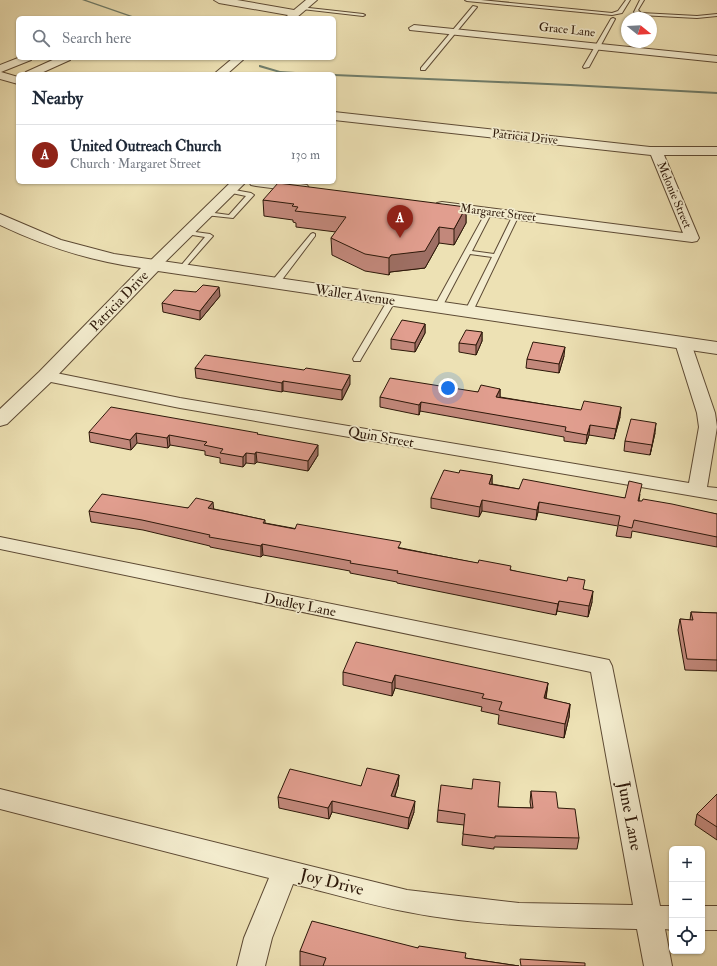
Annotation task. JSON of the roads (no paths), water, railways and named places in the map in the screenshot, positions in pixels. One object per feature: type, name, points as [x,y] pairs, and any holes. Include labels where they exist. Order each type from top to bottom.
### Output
[{"type":"street","points":[[219,0],[296,13],[312,0]]},
{"type":"street","name":"Grace Lane","points":[[414,28],[717,59]]},
{"type":"street","points":[[0,70],[22,60]]},
{"type":"street","points":[[34,72],[62,60]]},
{"type":"street","points":[[222,72],[238,60]]},
{"type":"street","points":[[0,75],[16,80]]},
{"type":"street","name":"Patricia Drive","points":[[336,116],[656,152],[717,151]]},
{"type":"street","name":"Melonie Street","points":[[656,152],[692,238]]},
{"type":"street","points":[[272,184],[318,190]]},
{"type":"street","name":"Patricia Drive","points":[[0,420],[46,376],[154,265],[234,187]]},
{"type":"street","name":"Margaret Street","points":[[427,204],[692,238]]},
{"type":"street","name":"Waller Avenue","points":[[0,219],[37,237],[76,251],[154,265],[717,348]]},
{"type":"street","points":[[683,343],[706,412],[708,427],[697,491]]},
{"type":"street","name":"Quin Street","points":[[46,376],[180,403],[717,494]]},
{"type":"street","name":"Dudley Lane","points":[[0,543],[21,549],[601,666]]},
{"type":"street","name":"June Lane","points":[[601,666],[661,918],[658,966]]},
{"type":"street","name":"Joy Drive","points":[[0,799],[285,871],[407,900],[461,909],[519,914],[661,918]]},
{"type":"street","points":[[251,966],[258,938],[285,871]]},
{"type":"street","points":[[705,918],[717,918]]},
{"type":"lane","points":[[467,0],[612,14],[620,12],[628,0]]},
{"type":"lane","points":[[642,0],[636,10],[640,14],[697,17],[717,15]]},
{"type":"lane","points":[[422,69],[475,7]]},
{"type":"lane","points":[[296,13],[363,15]]},
{"type":"lane","points":[[586,67],[613,19]]},
{"type":"lane","points":[[207,214],[231,217],[251,195],[234,187]]},
{"type":"lane","points":[[438,307],[489,212]]},
{"type":"lane","points":[[469,312],[516,215]]},
{"type":"lane","points":[[181,269],[210,236],[188,233]]},
{"type":"lane","points":[[275,283],[313,235]]},
{"type":"lane","points":[[467,252],[496,256]]},
{"type":"lane","points":[[357,359],[392,300]]},
{"type":"waterway","points":[[83,0],[131,16]]},
{"type":"waterway","points":[[260,66],[280,72]]},
{"type":"waterway","points":[[336,75],[717,93]]},
{"type":"place","name":"United Outreach Church","points":[[400,238]]}]
